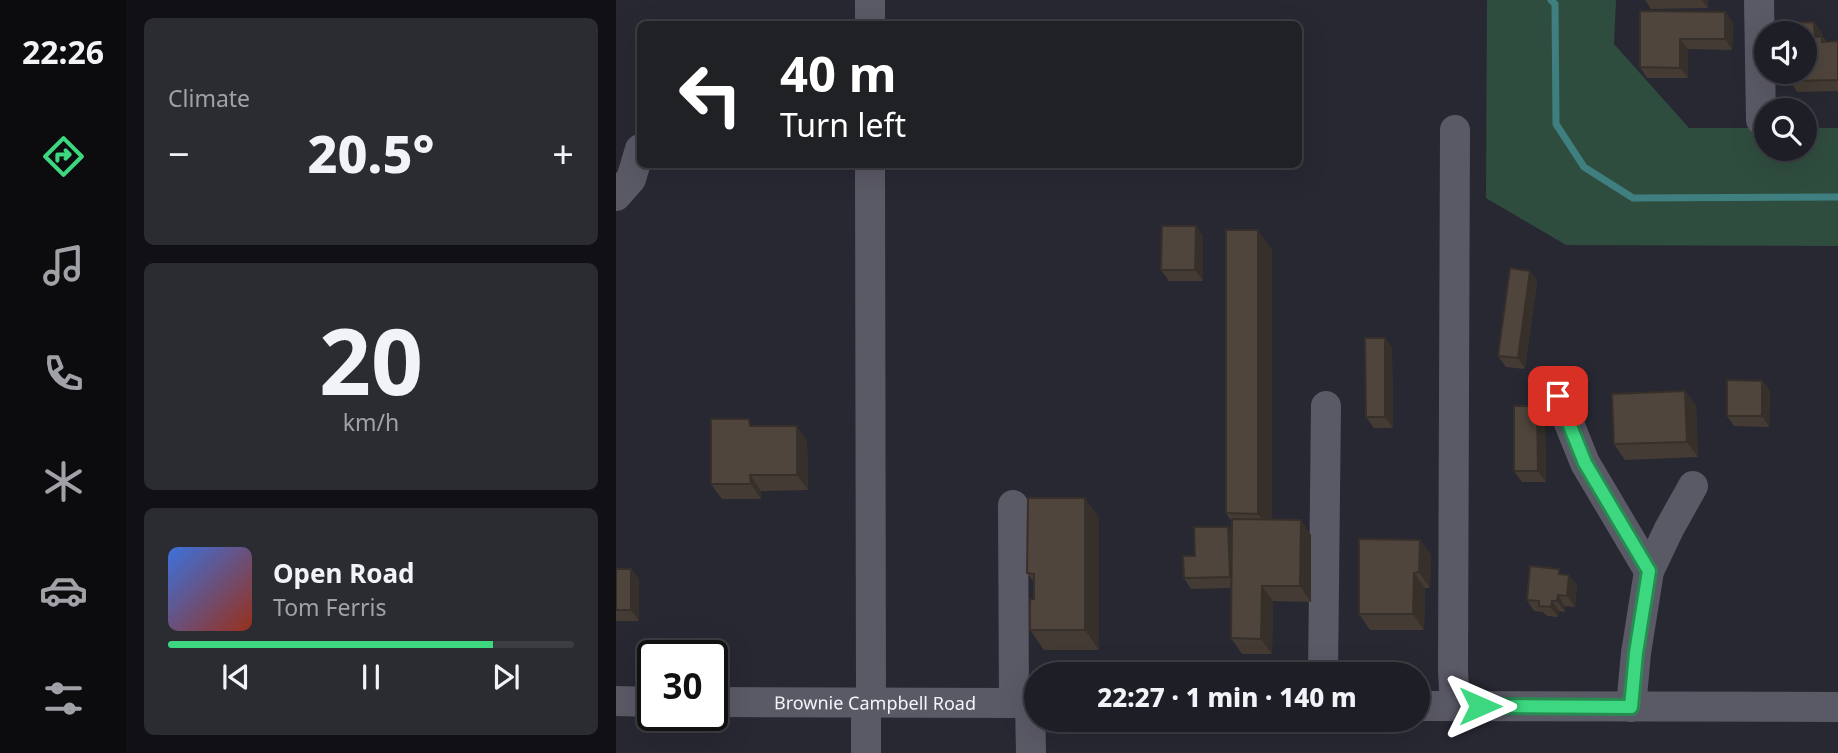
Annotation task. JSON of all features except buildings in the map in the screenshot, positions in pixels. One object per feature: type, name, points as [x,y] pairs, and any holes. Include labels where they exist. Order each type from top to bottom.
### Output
[{"type":"street","points":[[870,0],[870,21]]},
{"type":"street","points":[[1759,0],[1761,98]]},
{"type":"street","points":[[1455,130],[1455,706]]},
{"type":"street","points":[[616,196],[631,178],[637,159]]},
{"type":"street","points":[[866,753],[869,703],[870,168]]},
{"type":"street","points":[[1558,396],[1585,463],[1649,571]]},
{"type":"street","points":[[1323,662],[1326,405]]},
{"type":"street","points":[[1631,707],[1636,653],[1649,571],[1693,486]]},
{"type":"street","points":[[1013,505],[1024,662]]},
{"type":"street","points":[[616,701],[637,702]]},
{"type":"street","name":"Brownie Campbell Road","points":[[728,702],[1024,703]]},
{"type":"street","points":[[1430,706],[1838,707]]},
{"type":"street","points":[[1029,732],[1031,753]]},
{"type":"green space","points":[[1487,0],[1616,0],[1614,44],[1689,128],[1754,128],[1754,161],[1817,161],[1817,128],[1838,128],[1838,246],[1566,245],[1486,198]]},
{"type":"waterway","points":[[1551,0],[1555,4],[1556,124],[1584,167],[1633,198],[1838,197]]},
{"type":"route","points":[[1480,706],[1631,707],[1636,653],[1649,571],[1585,463],[1558,396]]}]
